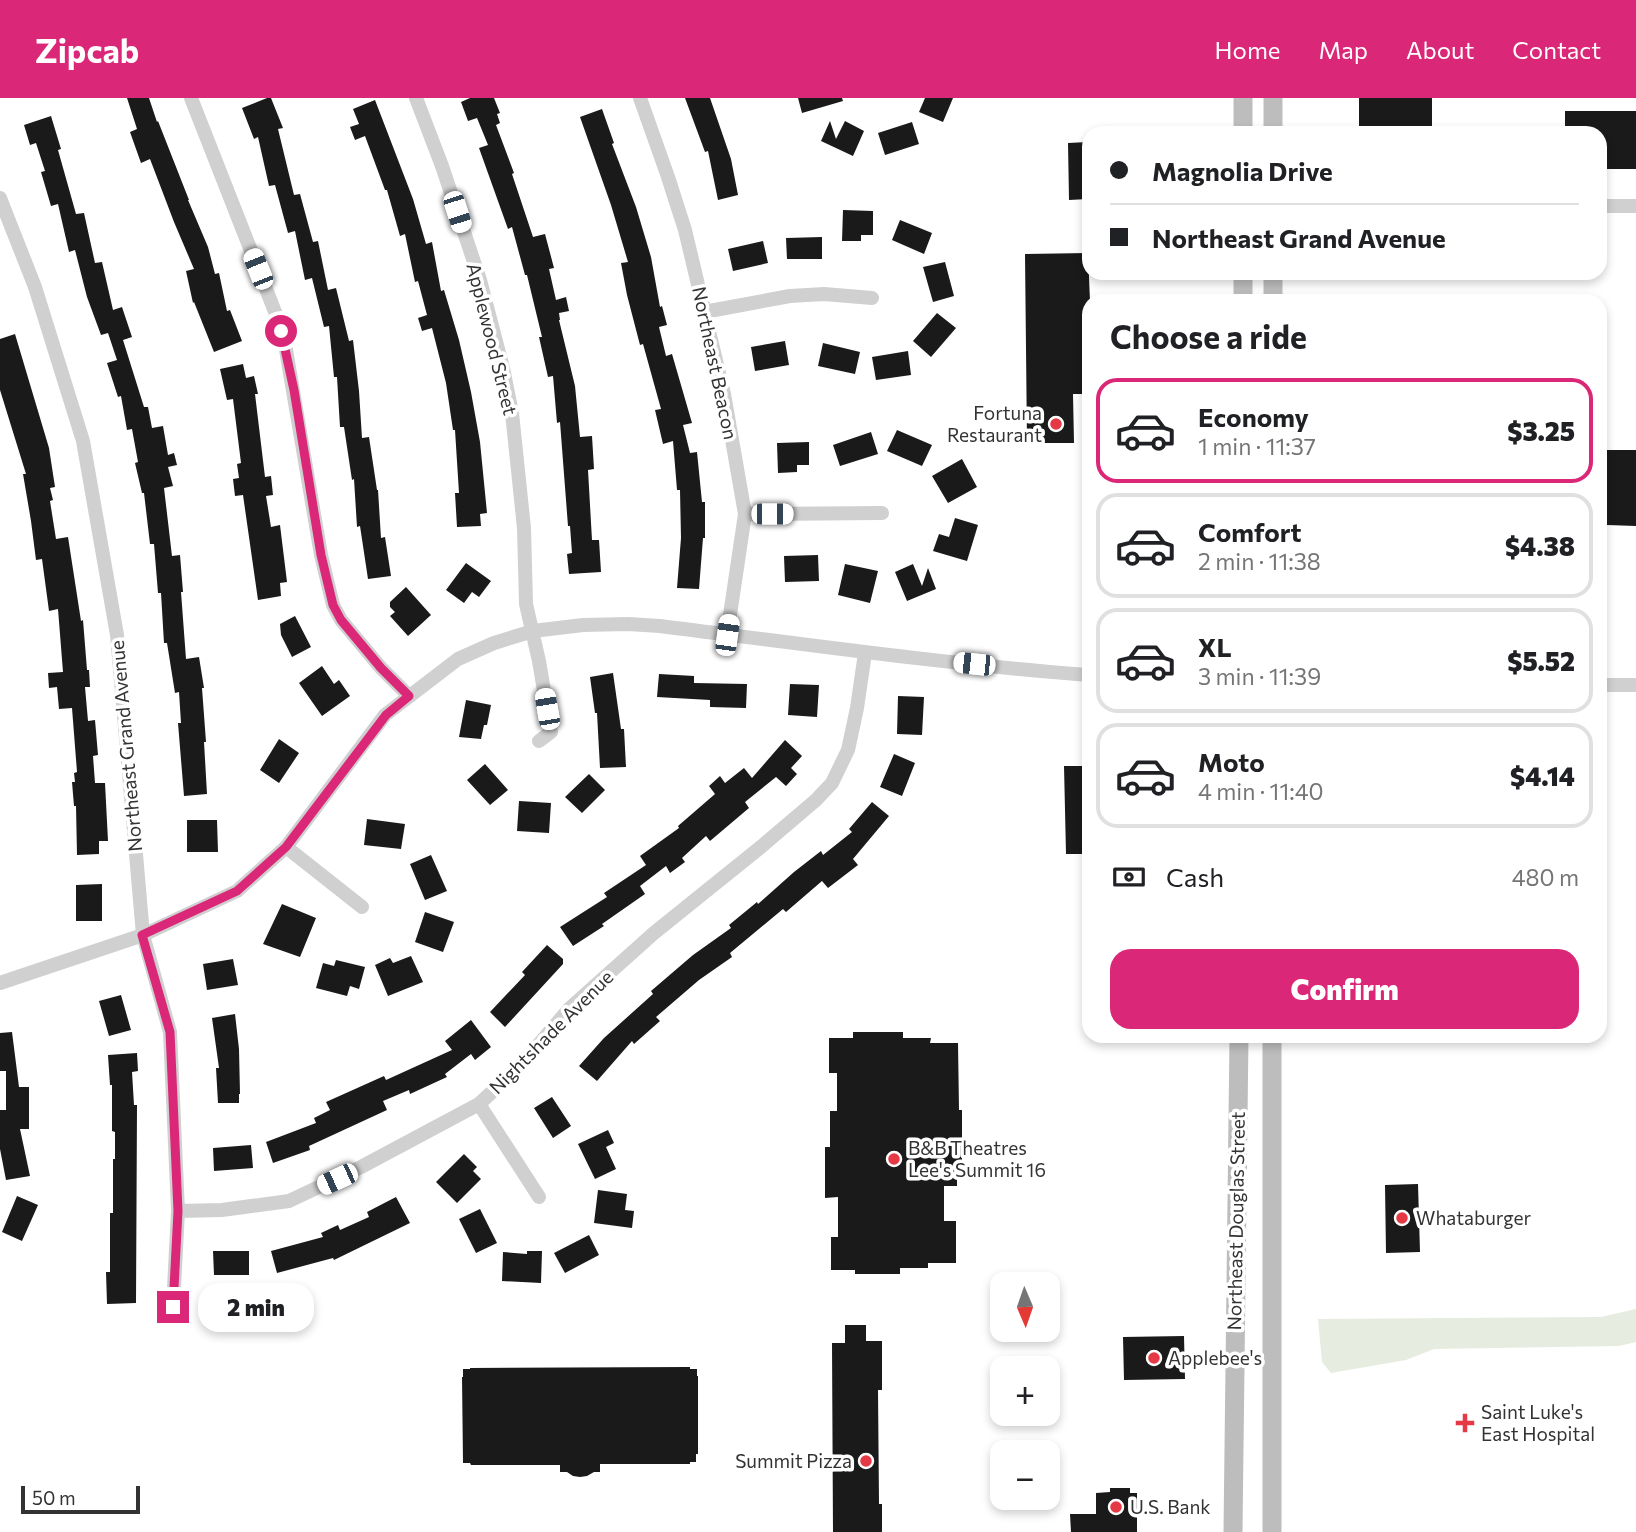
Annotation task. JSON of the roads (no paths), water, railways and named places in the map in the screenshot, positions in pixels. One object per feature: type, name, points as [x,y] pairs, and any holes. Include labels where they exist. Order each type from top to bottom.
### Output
[{"type":"main road","points":[[1243,98],[1243,126]]},
{"type":"main road","points":[[1273,98],[1273,126]]},
{"type":"main road","name":"Northeast Douglas Street","points":[[1233,1532],[1239,1043]]},
{"type":"main road","name":"Northeast Douglas Street","points":[[1272,1043],[1272,1532]]},
{"type":"street","points":[[191,98],[277,317],[285,344],[321,555],[333,605],[349,630],[409,696]]},
{"type":"street","name":"Applewood Street","points":[[416,98],[480,280],[512,413],[524,528],[526,604],[551,732],[539,741]]},
{"type":"street","name":"Northeast Beacon","points":[[640,98],[685,230],[724,394],[745,514],[727,635]]},
{"type":"street","name":"Northeast Grand Avenue","points":[[0,198],[35,287],[83,441],[117,635],[142,935],[170,1032],[178,1211],[173,1307]]},
{"type":"street","points":[[1607,206],[1636,206]]},
{"type":"street","points":[[704,313],[790,296],[824,294],[872,298]]},
{"type":"street","points":[[745,514],[882,513]]},
{"type":"street","points":[[0,982],[142,935],[237,891],[286,847],[386,715],[458,659],[494,643],[533,631],[583,625],[628,624],[865,653],[1082,674]]},
{"type":"street","name":"Nightshade Avenue","points":[[178,1211],[222,1210],[289,1201],[362,1167],[480,1104],[521,1065],[569,1009],[654,933],[816,800],[832,783],[848,750],[865,653]]},
{"type":"street","points":[[1607,685],[1636,685]]},
{"type":"street","points":[[286,847],[362,907]]},
{"type":"street","points":[[480,1104],[539,1197]]},
{"type":"place","name":"Fortuna Restaurant","points":[[1056,424]]},
{"type":"place","name":"B&B Theatres Lee's Summit 16","points":[[894,1159]]},
{"type":"place","name":"Whataburger","points":[[1402,1218]]},
{"type":"place","name":"Applebee's","points":[[1154,1358]]},
{"type":"place","name":"Saint Luke's East Hospital","points":[[1465,1423]]},
{"type":"place","name":"Summit Pizza","points":[[866,1461]]},
{"type":"place","name":"U.S. Bank","points":[[1116,1507]]}]
